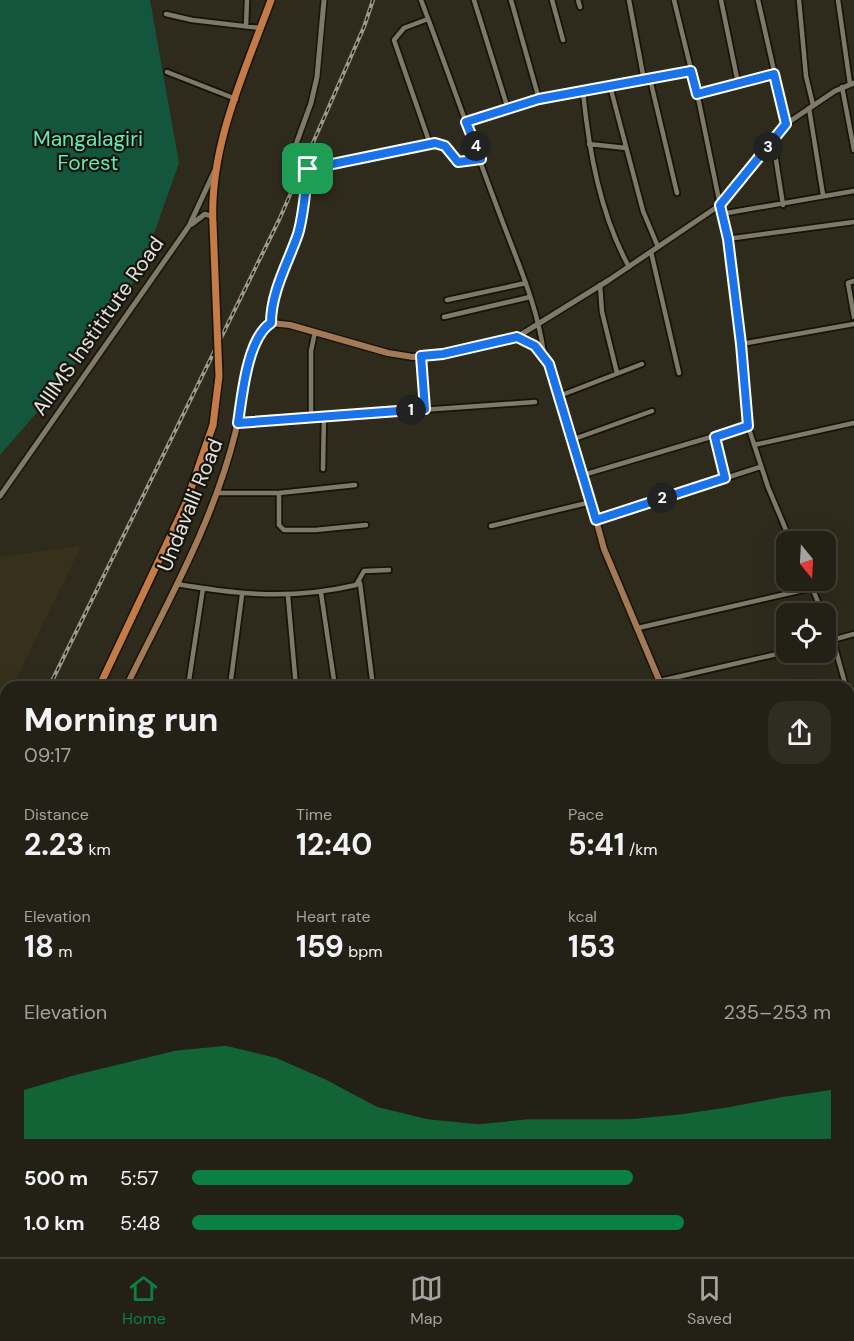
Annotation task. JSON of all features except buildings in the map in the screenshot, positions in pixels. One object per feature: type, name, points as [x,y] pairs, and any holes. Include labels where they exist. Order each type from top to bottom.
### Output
[{"type":"main road","points":[[102,681],[186,503],[213,425],[219,376],[213,220],[215,170],[236,99],[271,0]]},
{"type":"main road","points":[[271,323],[290,325],[388,353],[421,356],[443,354],[517,337],[535,346],[544,354],[574,439],[596,520],[615,576],[660,681]]},
{"type":"main road","name":"Undavalli Road","points":[[129,681],[177,584],[217,493],[238,423],[245,373],[261,332],[271,323]]},
{"type":"street","points":[[246,26],[247,0]]},
{"type":"street","points":[[271,323],[271,310],[276,292],[299,231],[308,169],[305,160],[295,147],[311,103],[317,77],[324,0]]},
{"type":"street","points":[[421,0],[526,283],[540,324],[544,354]]},
{"type":"street","points":[[474,0],[508,109]]},
{"type":"street","points":[[511,0],[539,99]]},
{"type":"street","points":[[552,0],[563,40]]},
{"type":"street","points":[[578,0],[580,7]]},
{"type":"street","points":[[629,0],[644,80]]},
{"type":"street","points":[[674,0],[728,239],[748,426],[760,467],[786,531]]},
{"type":"street","points":[[721,0],[738,82]]},
{"type":"street","points":[[758,0],[786,124]]},
{"type":"street","points":[[799,0],[806,76],[823,195]]},
{"type":"street","points":[[517,337],[629,267],[720,205],[786,124],[842,87],[852,84],[838,0]]},
{"type":"street","points":[[166,14],[192,20],[261,28]]},
{"type":"street","points":[[428,19],[404,28],[394,40],[430,144]]},
{"type":"street","points":[[466,122],[539,99],[691,71]]},
{"type":"street","points":[[167,72],[236,99]]},
{"type":"street","points":[[697,94],[774,74]]},
{"type":"street","points":[[650,79],[677,193]]},
{"type":"street","points":[[609,86],[643,211],[658,247]]},
{"type":"street","points":[[842,87],[854,150]]},
{"type":"street","points":[[583,92],[589,144],[611,229],[629,267]]},
{"type":"street","points":[[773,141],[783,204]]},
{"type":"street","points":[[308,169],[430,144],[445,146],[458,162],[481,159]]},
{"type":"street","points":[[589,144],[626,148]]},
{"type":"street","name":"AIIIMS Instititute Road","points":[[0,496],[189,226],[215,170]]},
{"type":"street","points":[[721,214],[854,191]]},
{"type":"street","points":[[189,226],[205,214],[213,220]]},
{"type":"street","points":[[728,239],[854,222]]},
{"type":"street","points":[[651,252],[679,373]]},
{"type":"street","points":[[854,281],[848,283],[854,317]]},
{"type":"street","points":[[447,300],[526,283]]},
{"type":"street","points":[[600,285],[602,312],[617,373]]},
{"type":"street","points":[[444,317],[530,297]]},
{"type":"street","points":[[741,344],[854,324]]},
{"type":"street","points":[[311,416],[310,351],[315,332]]},
{"type":"street","points":[[421,356],[425,409]]},
{"type":"street","points":[[559,396],[642,364]]},
{"type":"street","points":[[238,423],[324,415],[535,402]]},
{"type":"street","points":[[574,439],[652,411]]},
{"type":"street","points":[[323,469],[324,415]]},
{"type":"street","points":[[754,445],[854,423]]},
{"type":"street","points":[[583,475],[748,426]]},
{"type":"street","points":[[715,437],[725,478]]},
{"type":"street","points":[[596,520],[760,467]]},
{"type":"street","points":[[217,493],[279,493],[355,485]]},
{"type":"street","points":[[279,493],[279,525],[284,530],[315,530],[366,525]]},
{"type":"street","points":[[491,526],[591,502]]},
{"type":"street","points":[[177,584],[242,595],[288,596],[321,593],[356,585],[364,571],[389,570]]},
{"type":"street","points":[[360,581],[372,681]]},
{"type":"street","points":[[189,681],[202,588]]},
{"type":"street","points":[[638,628],[799,591]]},
{"type":"street","points":[[321,593],[334,681]]},
{"type":"street","points":[[231,681],[242,595]]},
{"type":"street","points":[[288,596],[295,681]]},
{"type":"street","points":[[836,639],[854,634]]},
{"type":"street","points":[[836,651],[844,681]]},
{"type":"street","points":[[673,681],[776,655]]},
{"type":"shaded area","points":[[81,546],[15,681],[0,681],[0,557]]},
{"type":"green space","name":"Mangalagiri Forest","points":[[0,0],[150,0],[179,163],[140,273],[52,395],[0,455]]},
{"type":"railway","points":[[52,681],[279,220],[364,27],[373,0]]},
{"type":"route","points":[[691,71],[697,94],[774,74],[786,124],[720,205],[728,239],[748,426],[715,437],[725,478],[596,520],[574,439],[549,364],[544,354],[535,346],[517,337],[443,354],[421,356],[425,409],[238,423],[245,373],[261,332],[271,323],[271,310],[276,292],[299,231],[308,169],[435,143],[445,146],[458,162],[481,159],[466,122],[539,99],[691,71]]}]
